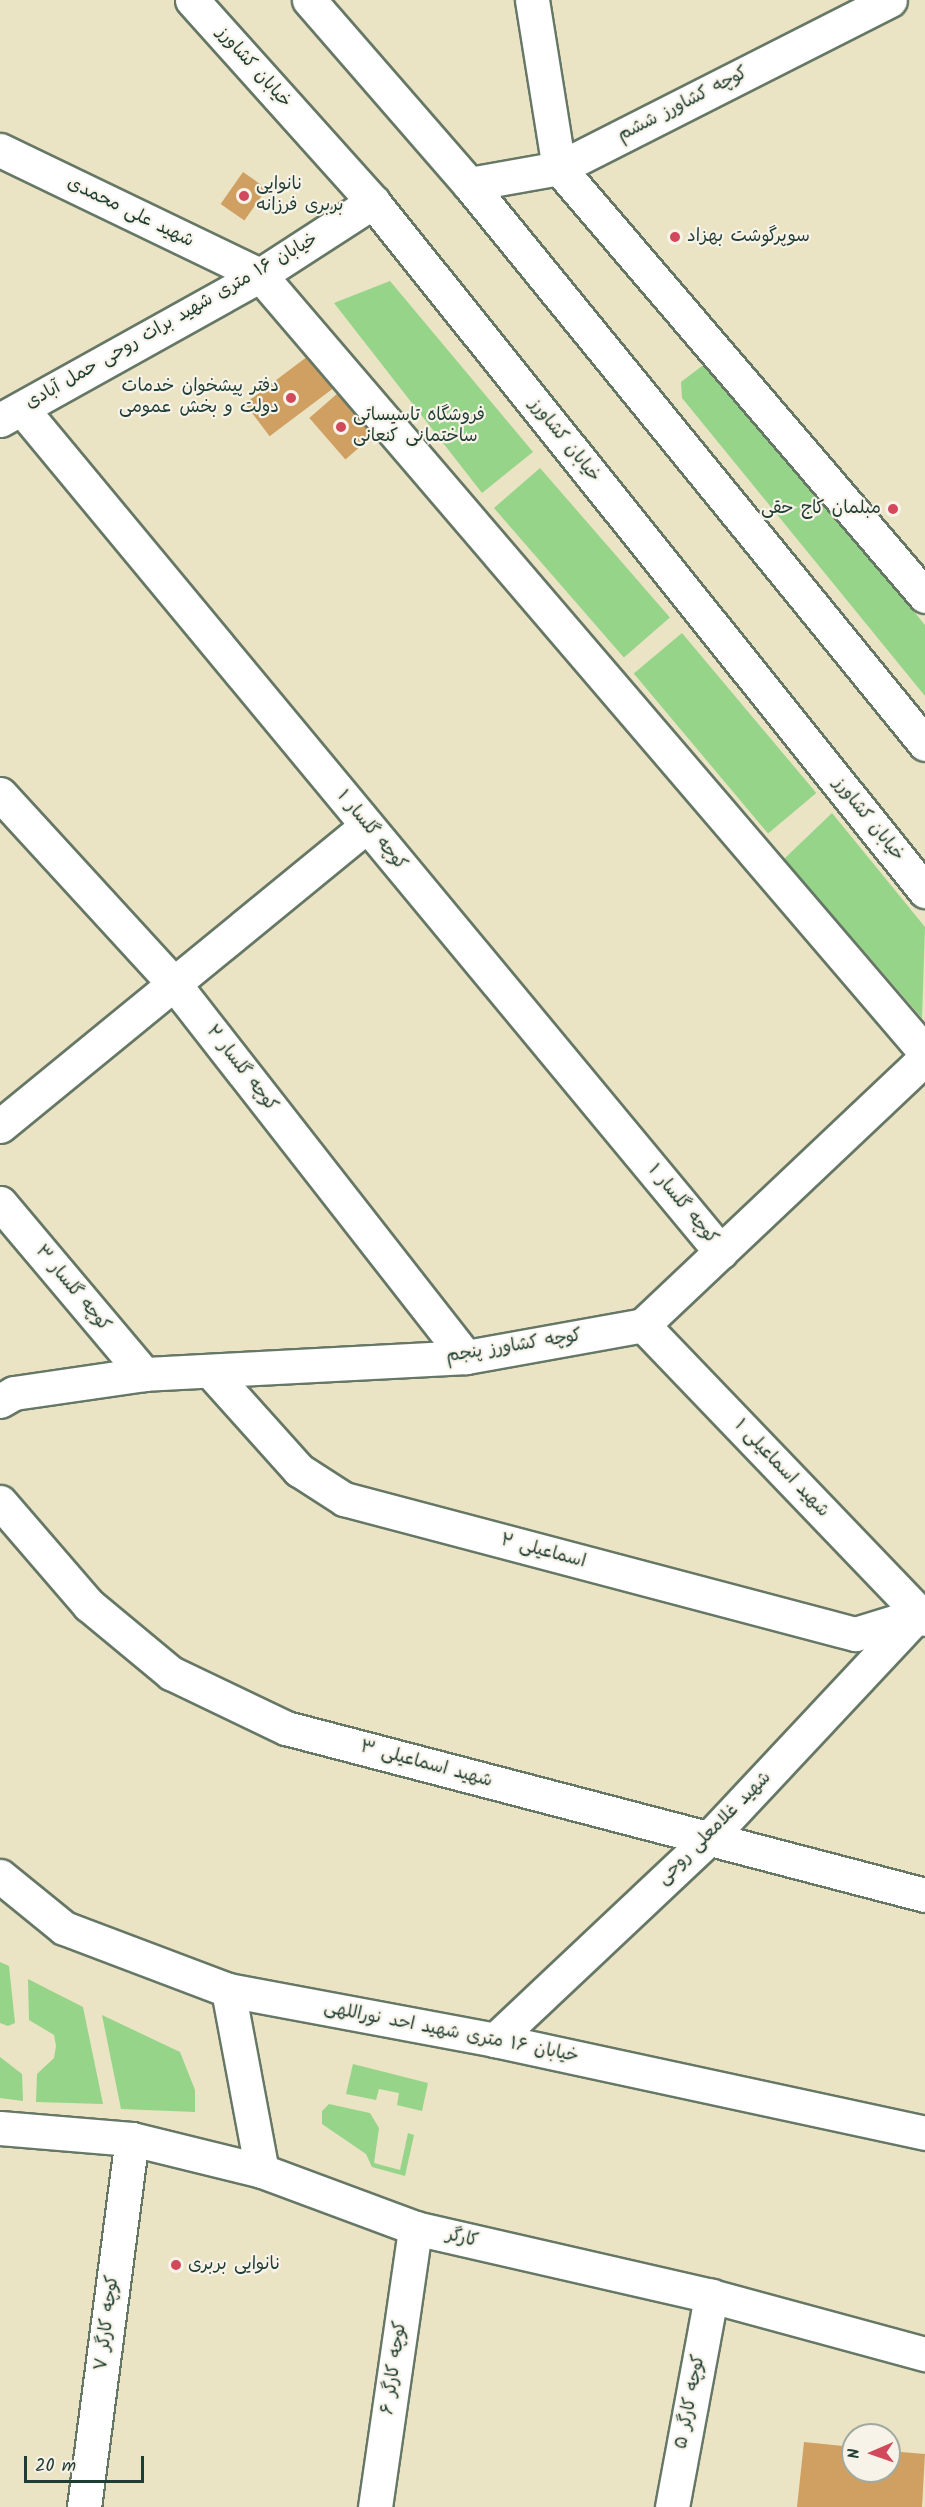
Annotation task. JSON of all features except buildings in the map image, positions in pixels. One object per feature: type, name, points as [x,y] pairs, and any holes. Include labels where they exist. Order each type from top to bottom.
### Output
[{"type":"street","name":"خیابان کشاورز","points":[[192,0],[373,202],[925,891]]},
{"type":"street","points":[[309,0],[469,184],[925,744]]},
{"type":"street","points":[[532,0],[559,168],[925,596]]},
{"type":"street","name":"کوچه کشاورز ششم","points":[[469,184],[559,168],[890,0]]},
{"type":"street","name":"شهید علی محمدی","points":[[0,150],[260,275]]},
{"type":"street","name":"خیابان ۱۶ متری شهید برات روحی حمل آبادی","points":[[11,415],[260,275],[373,202]]},
{"type":"street","points":[[260,275],[925,1052]]},
{"type":"street","name":"کوچه گلسار ۱","points":[[11,415],[367,826],[721,1252]]},
{"type":"street","name":"کوچه گلسار ۲","points":[[0,794],[175,985],[466,1357]]},
{"type":"street","points":[[0,1126],[367,826]]},
{"type":"street","points":[[643,1325],[925,1058]]},
{"type":"street","name":"کوچه گلسار ۳","points":[[0,1203],[144,1374]]},
{"type":"street","name":"کوچه کشاورز پنجم","points":[[5,1391],[144,1374],[466,1357],[643,1325]]},
{"type":"street","name":"شهید اسماعیلی ۱","points":[[643,1325],[923,1614]]},
{"type":"street","name":"اسماعیلی ۲","points":[[212,1372],[299,1470],[344,1499],[855,1634],[923,1614]]},
{"type":"street","name":"شهید اسماعیلی ۳","points":[[0,1502],[89,1605],[171,1673],[276,1723],[925,1895]]},
{"type":"street","name":"شهید غلامعلی روحی","points":[[495,2040],[709,1838],[923,1614]]},
{"type":"street","name":"خیابان ۱۶ متری شهید احد نوراللهی","points":[[0,1876],[64,1928],[228,1990],[495,2040],[925,2133]]},
{"type":"street","points":[[228,1990],[262,2172]]},
{"type":"street","name":"کارگر","points":[[0,2128],[132,2139],[262,2172],[415,2228],[711,2296],[925,2354]]},
{"type":"street","name":"کوچه کارگر ۷","points":[[84,2507],[132,2139]]},
{"type":"street","name":"کوچه کارگر ۶","points":[[375,2507],[415,2228]]},
{"type":"street","name":"کوچه کارگر ۵","points":[[672,2507],[711,2296]]},
{"type":"green space","points":[[390,281],[533,452],[482,493],[334,303]]},
{"type":"green space","points":[[702,366],[718,372],[925,625],[925,696],[682,398],[681,382]]},
{"type":"green space","points":[[540,468],[670,617],[624,657],[494,508]]},
{"type":"green space","points":[[682,633],[816,793],[768,834],[634,673]]},
{"type":"green space","points":[[832,813],[925,927],[922,1018],[784,859]]},
{"type":"green space","points":[[0,1962],[9,1966],[15,2023],[8,2026],[0,2023]]},
{"type":"green space","points":[[28,1979],[83,2007],[103,2104],[36,2102],[37,2074],[54,2058],[56,2046],[54,2035],[29,2020]]},
{"type":"green space","points":[[102,2015],[180,2052],[195,2090],[195,2112],[121,2109]]},
{"type":"green space","points":[[0,2057],[22,2074],[23,2101],[0,2098]]},
{"type":"green space","points":[[353,2064],[428,2083],[422,2111],[397,2105],[399,2093],[379,2089],[376,2100],[346,2094]]},
{"type":"green space","points":[[329,2104],[370,2113],[379,2128],[374,2163],[400,2170],[408,2133],[414,2135],[405,2176],[372,2167],[366,2154],[322,2124],[322,2111]]},
{"type":"place","name":"نانوایی بربری فرزانه","points":[[244,196]]},
{"type":"place","name":"سوپرگوشت بهزاد","points":[[675,237]]},
{"type":"place","name":"دفتر پیشخوان خدمات دولت و بخش عمومی","points":[[291,398]]},
{"type":"place","name":"فروشگاه تاسیساتی ساختمانی کنعانی","points":[[341,427]]},
{"type":"place","name":"مبلمان کاج حقی","points":[[893,509]]},
{"type":"place","name":"نانوایی بربری","points":[[176,2265]]}]
